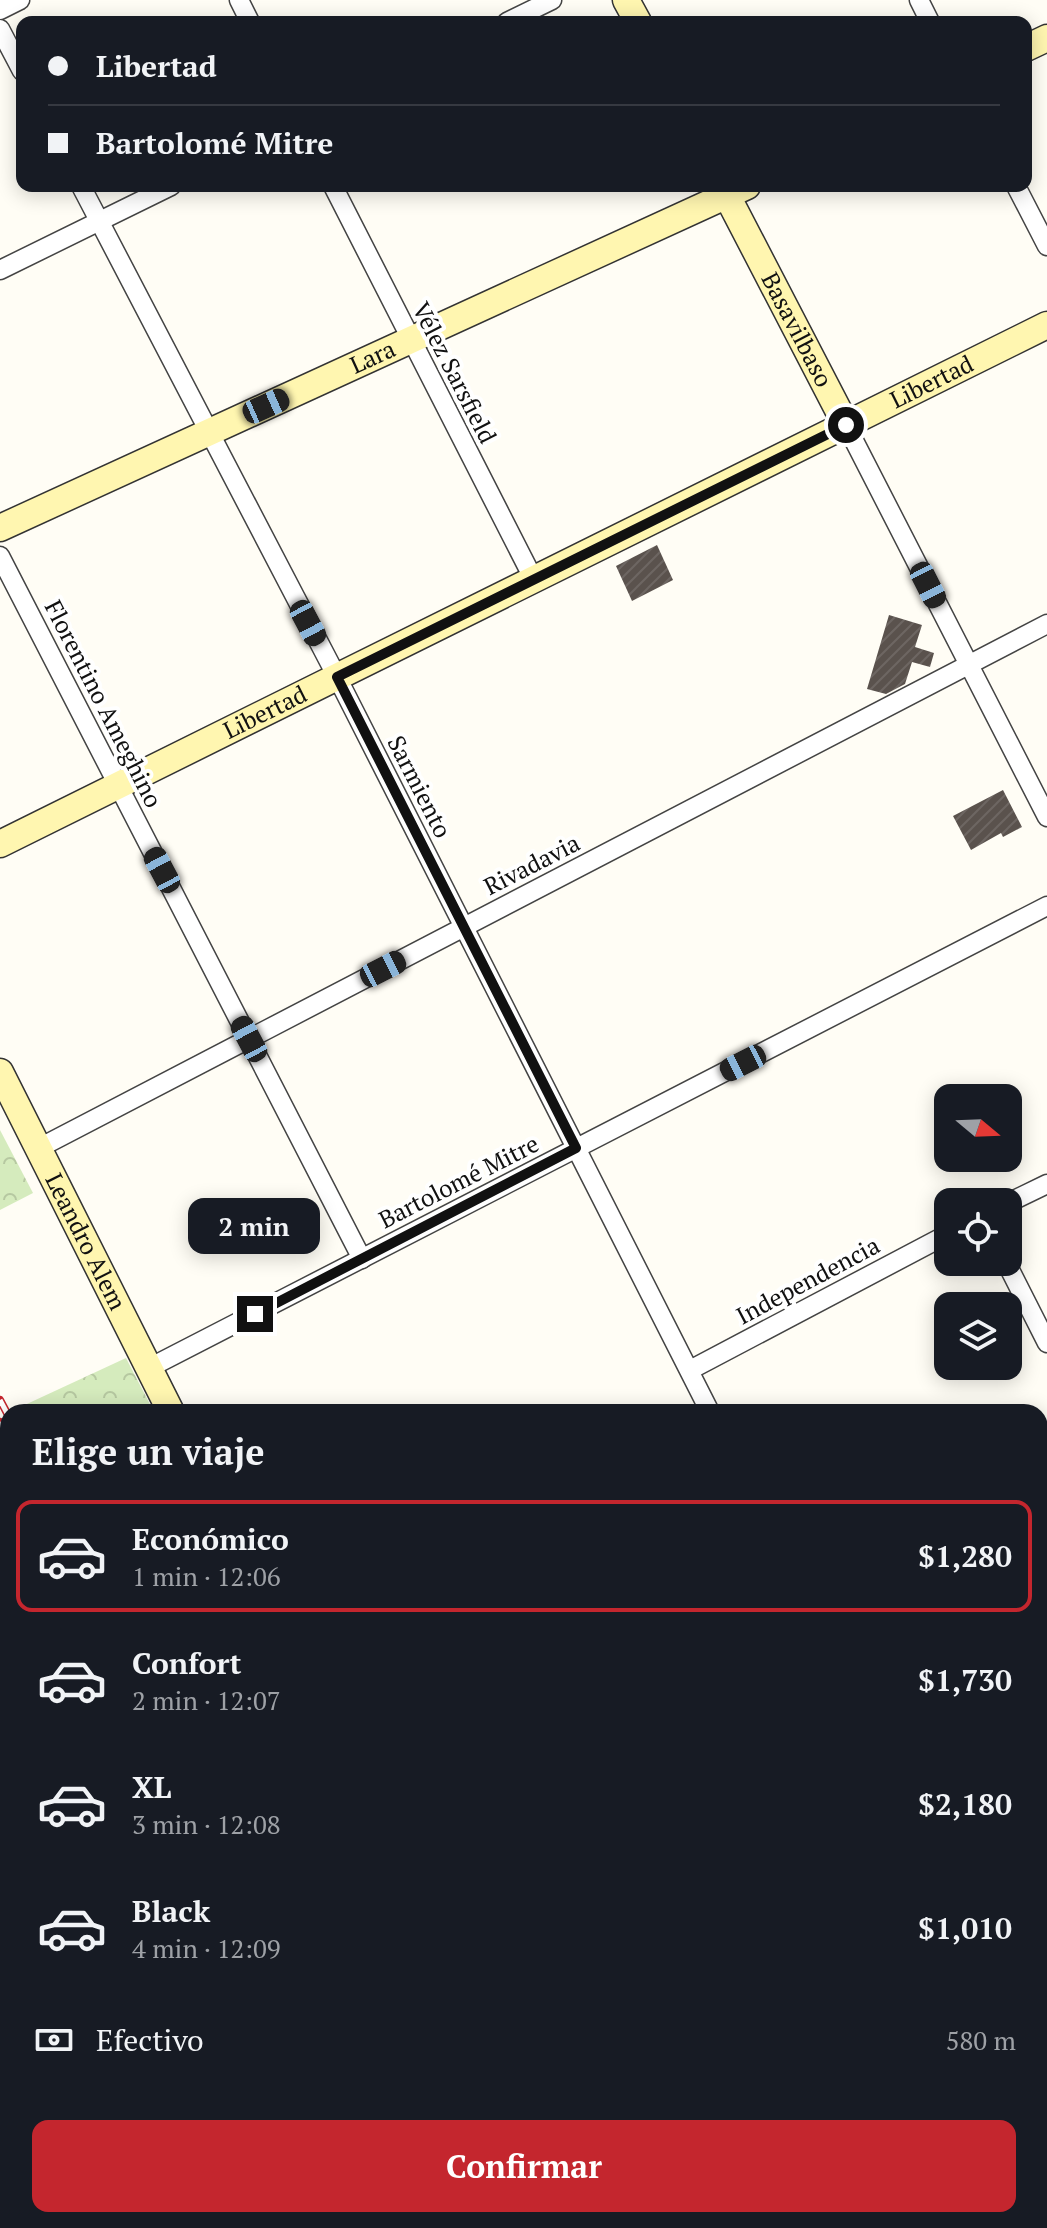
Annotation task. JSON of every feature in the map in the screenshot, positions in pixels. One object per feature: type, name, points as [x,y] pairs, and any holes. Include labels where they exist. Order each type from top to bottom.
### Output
[{"type":"street","points":[[0,10],[20,0]]},
{"type":"street","points":[[519,16],[552,0]]},
{"type":"street","points":[[0,29],[16,60]]},
{"type":"street","name":"Sarmiento","points":[[84,192],[337,677],[706,1404]]},
{"type":"street","points":[[0,270],[159,192]]},
{"type":"street","name":"Vélez Sarsfield","points":[[336,192],[534,580]]},
{"type":"street","name":"Lara","points":[[0,528],[410,341],[726,192]]},
{"type":"street","name":"Basavilbaso","points":[[733,192],[846,425],[1047,817]]},
{"type":"street","points":[[1019,192],[1047,246]]},
{"type":"street","name":"Libertad","points":[[0,844],[1047,325]]},
{"type":"street","name":"Florentino Ameghino","points":[[0,556],[362,1259]]},
{"type":"street","name":"Rivadavia","points":[[39,1148],[1047,624]]},
{"type":"street","name":"Bartolomé Mitre","points":[[149,1368],[1047,906]]},
{"type":"street","name":"Leandro Alem","points":[[0,1072],[167,1404]]},
{"type":"street","points":[[1022,1196],[1047,1184]]},
{"type":"street","name":"Independencia","points":[[690,1370],[934,1241]]},
{"type":"street","points":[[1013,1276],[1047,1343]]},
{"type":"green space","points":[[0,1130],[33,1193],[0,1210]]},
{"type":"green space","points":[[126,1358],[150,1404],[27,1404]]},
{"type":"building","points":[[657,545],[673,580],[632,601],[616,566]]},
{"type":"building","points":[[889,615],[922,625],[915,647],[934,653],[930,667],[912,662],[905,684],[886,694],[867,689]]},
{"type":"building","points":[[1003,790],[1022,827],[1003,837],[1001,833],[971,850],[953,816]]},
{"type":"railway","points":[[0,1400],[2,1404]]},
{"type":"route","points":[[255,1314],[576,1148],[337,677],[846,425]]}]
